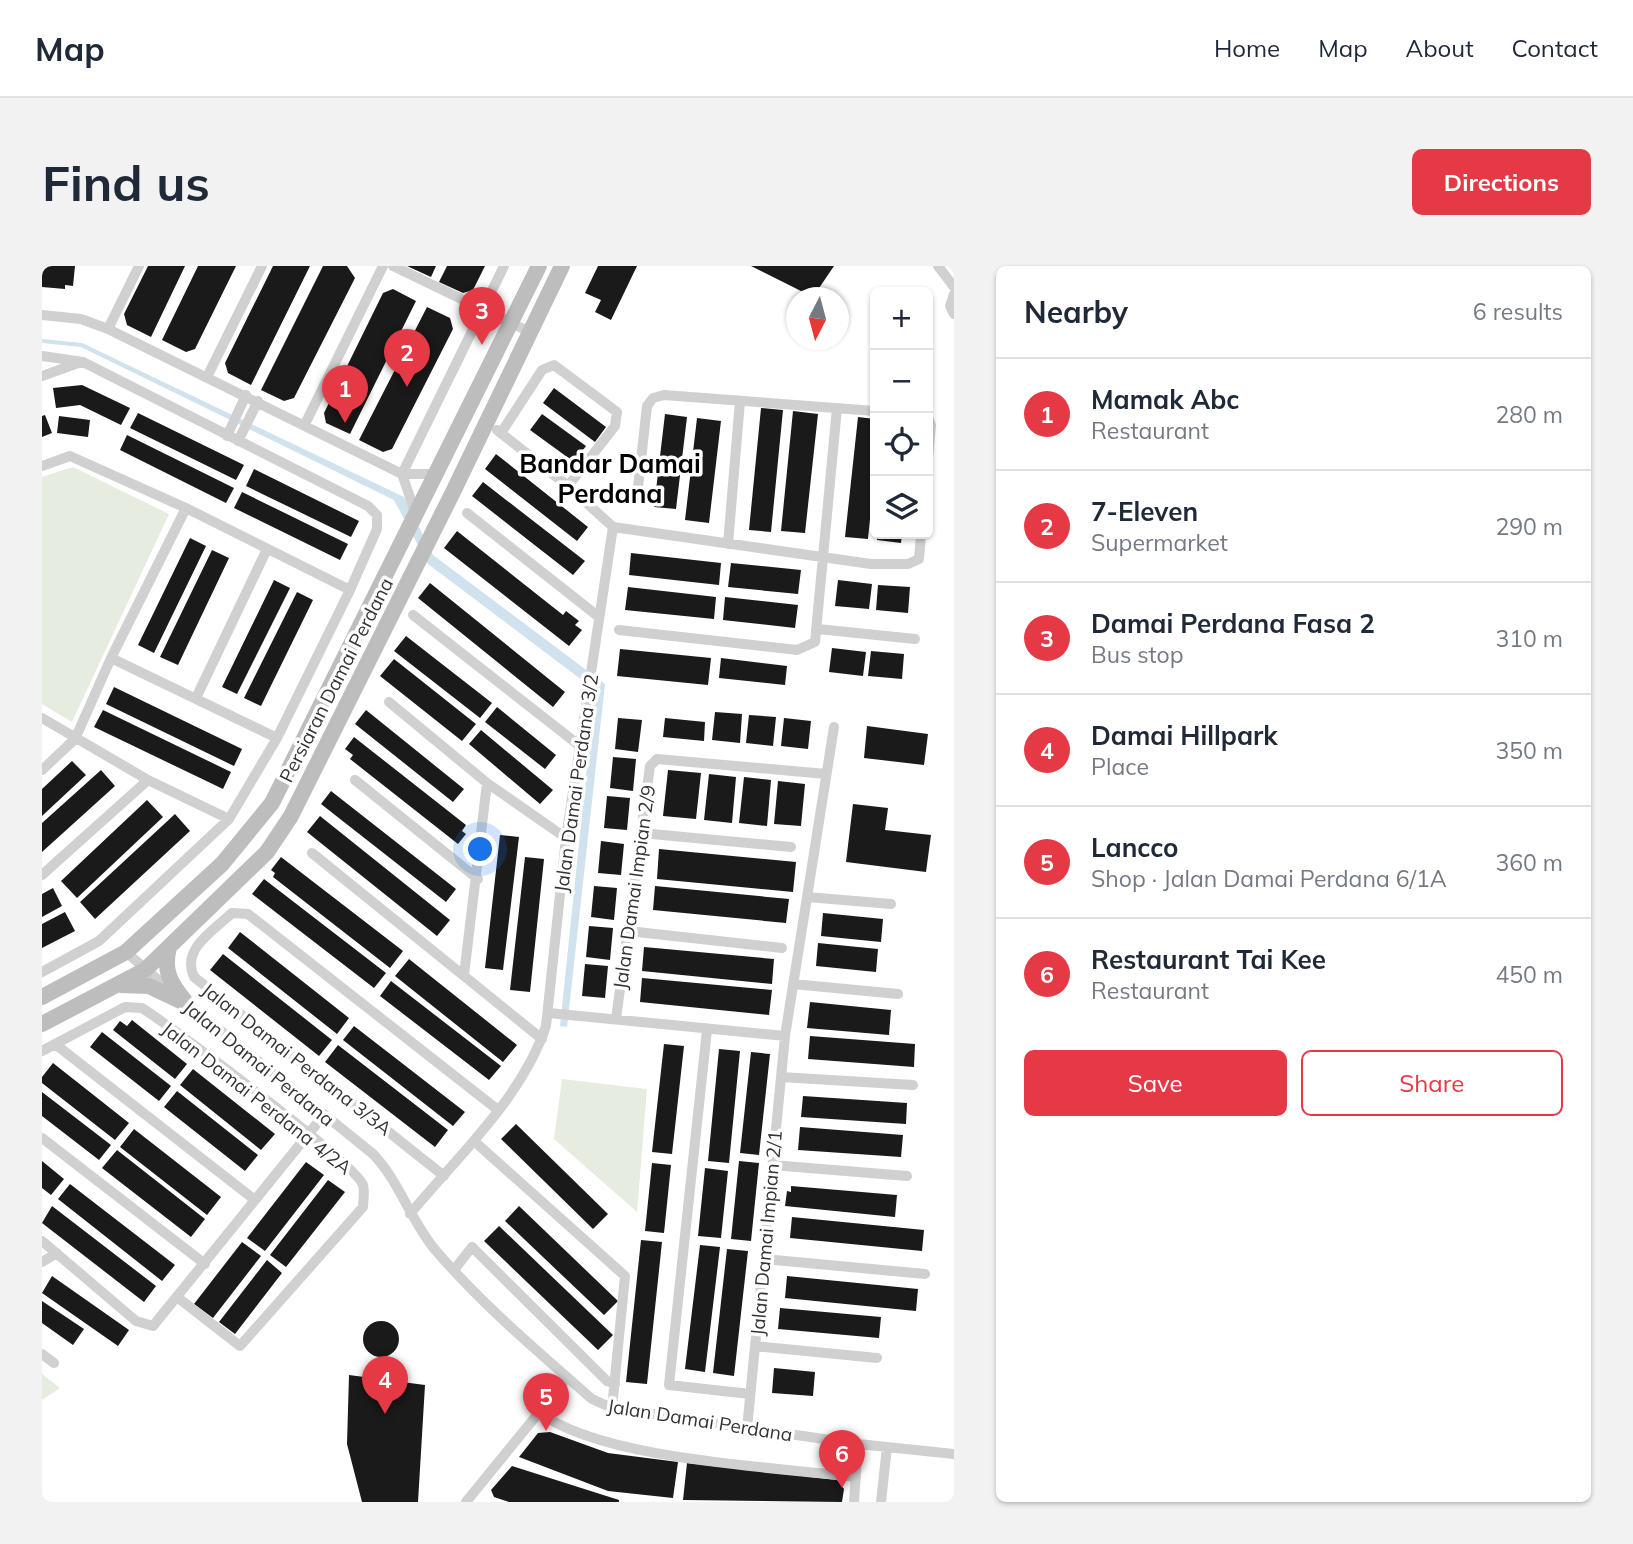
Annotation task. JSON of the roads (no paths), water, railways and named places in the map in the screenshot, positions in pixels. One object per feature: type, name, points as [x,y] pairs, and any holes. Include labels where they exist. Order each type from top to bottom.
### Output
[{"type":"main road","name":"Persiaran Damai Perdana","points":[[42,997],[126,952],[222,864],[272,803],[385,579],[433,474],[539,266]]},
{"type":"main road","name":"Persiaran Damai Perdana","points":[[42,1024],[145,970],[267,852],[291,816],[487,423],[562,266]]},
{"type":"main road","points":[[169,947],[166,961],[168,979],[187,1004]]},
{"type":"main road","points":[[114,986],[149,986],[187,1004]]},
{"type":"street","points":[[108,329],[139,266]]},
{"type":"street","points":[[207,377],[262,266]]},
{"type":"street","points":[[305,424],[383,266]]},
{"type":"street","points":[[393,266],[530,332]]},
{"type":"street","points":[[415,512],[402,474],[504,266]]},
{"type":"street","points":[[938,266],[954,288]]},
{"type":"street","points":[[954,294],[950,306],[954,314]]},
{"type":"street","points":[[42,315],[81,319],[108,329],[402,474],[433,474]]},
{"type":"street","points":[[42,356],[83,362],[234,435],[369,506],[377,515],[377,529],[350,590],[277,738],[229,819],[99,941],[42,972]]},
{"type":"street","points":[[42,376],[83,362]]},
{"type":"street","points":[[501,433],[542,369],[554,365],[617,412],[615,426],[568,486]]},
{"type":"street","points":[[234,435],[237,415],[246,395]]},
{"type":"street","points":[[637,496],[647,405],[653,398],[664,395],[870,411]]},
{"type":"street","points":[[234,435],[248,420],[258,401]]},
{"type":"street","points":[[728,544],[740,401]]},
{"type":"street","points":[[619,630],[797,650],[815,642],[837,408]]},
{"type":"street","points":[[487,423],[568,486],[613,527],[821,558],[908,564],[919,559],[921,539]]},
{"type":"street","points":[[42,466],[70,456],[186,508],[350,590]]},
{"type":"street","points":[[42,770],[75,739],[111,658],[186,508]]},
{"type":"street","points":[[467,513],[599,617]]},
{"type":"street","name":"Jalan Damai Perdana 3/2","points":[[410,1214],[498,1110],[542,1039],[554,1014],[566,838],[613,527]]},
{"type":"street","points":[[196,698],[267,549]]},
{"type":"street","points":[[413,615],[580,746]]},
{"type":"street","points":[[818,629],[915,639]]},
{"type":"street","points":[[111,658],[277,738]]},
{"type":"street","points":[[389,702],[487,783],[566,838]]},
{"type":"street","points":[[42,718],[148,779],[229,819]]},
{"type":"street","name":"Jalan Damai Impian 2/1","points":[[747,1429],[785,1036],[834,727]]},
{"type":"street","name":"Jalan Damai Impian 2/9","points":[[616,1019],[650,766],[657,759],[826,774]]},
{"type":"street","points":[[42,875],[148,779]]},
{"type":"street","points":[[355,780],[478,879]]},
{"type":"street","points":[[464,975],[478,879],[487,783]]},
{"type":"street","points":[[641,833],[791,847]]},
{"type":"street","points":[[312,853],[542,1039]]},
{"type":"street","points":[[807,897],[891,904]]},
{"type":"street","name":"Jalan Damai Perdana 3/3A","points":[[444,1176],[194,977],[189,965],[192,952],[232,913],[248,914],[498,1110]]},
{"type":"street","points":[[628,931],[782,948]]},
{"type":"street","name":"Jalan Damai Perdana","points":[[126,952],[381,1162],[423,1235],[454,1270],[592,1399],[612,1408],[747,1429],[954,1454]]},
{"type":"street","points":[[793,985],[898,994]]},
{"type":"street","name":"Jalan Damai Perdana 4/2A","points":[[42,1051],[125,1007],[142,1008],[309,1133],[356,1175],[363,1186],[363,1207],[240,1346],[177,1297]]},
{"type":"street","points":[[554,1014],[785,1036]]},
{"type":"street","points":[[707,1030],[669,1385],[750,1394]]},
{"type":"street","points":[[55,1044],[255,1200]]},
{"type":"street","points":[[781,1077],[913,1085]]},
{"type":"street","points":[[42,1241],[136,1321],[153,1326],[323,1116]]},
{"type":"street","points":[[42,1138],[205,1264]]},
{"type":"street","points":[[474,1141],[625,1276],[612,1408]]},
{"type":"street","points":[[772,1165],[908,1176]]},
{"type":"street","points":[[454,1270],[472,1247],[607,1381],[615,1384]]},
{"type":"street","points":[[42,1262],[57,1253]]},
{"type":"street","points":[[764,1259],[925,1274]]},
{"type":"street","points":[[755,1346],[877,1358]]},
{"type":"street","points":[[42,1353],[54,1363]]},
{"type":"street","points":[[468,1502],[567,1378]]},
{"type":"street","points":[[539,1412],[551,1421],[618,1446],[856,1477]]},
{"type":"street","points":[[854,1502],[858,1444]]},
{"type":"street","points":[[881,1502],[887,1447]]},
{"type":"water","points":[[42,339],[82,343],[404,497],[433,555],[605,684],[567,1027],[560,1026],[595,690],[428,564],[394,500],[81,347],[42,343]]},
{"type":"place","name":"Damai Perdana Fasa 2","points":[[482,345]]},
{"type":"place","name":"7-Eleven","points":[[407,387]]},
{"type":"place","name":"Mamak Abc","points":[[345,423]]},
{"type":"place","name":"Damai Hillpark","points":[[385,1414]]},
{"type":"place","name":"Lancco","points":[[546,1431]]},
{"type":"place","name":"Restaurant Tai Kee","points":[[842,1488]]},
{"type":"district","name":"Bandar Damai Perdana","points":[[610,478]]}]
